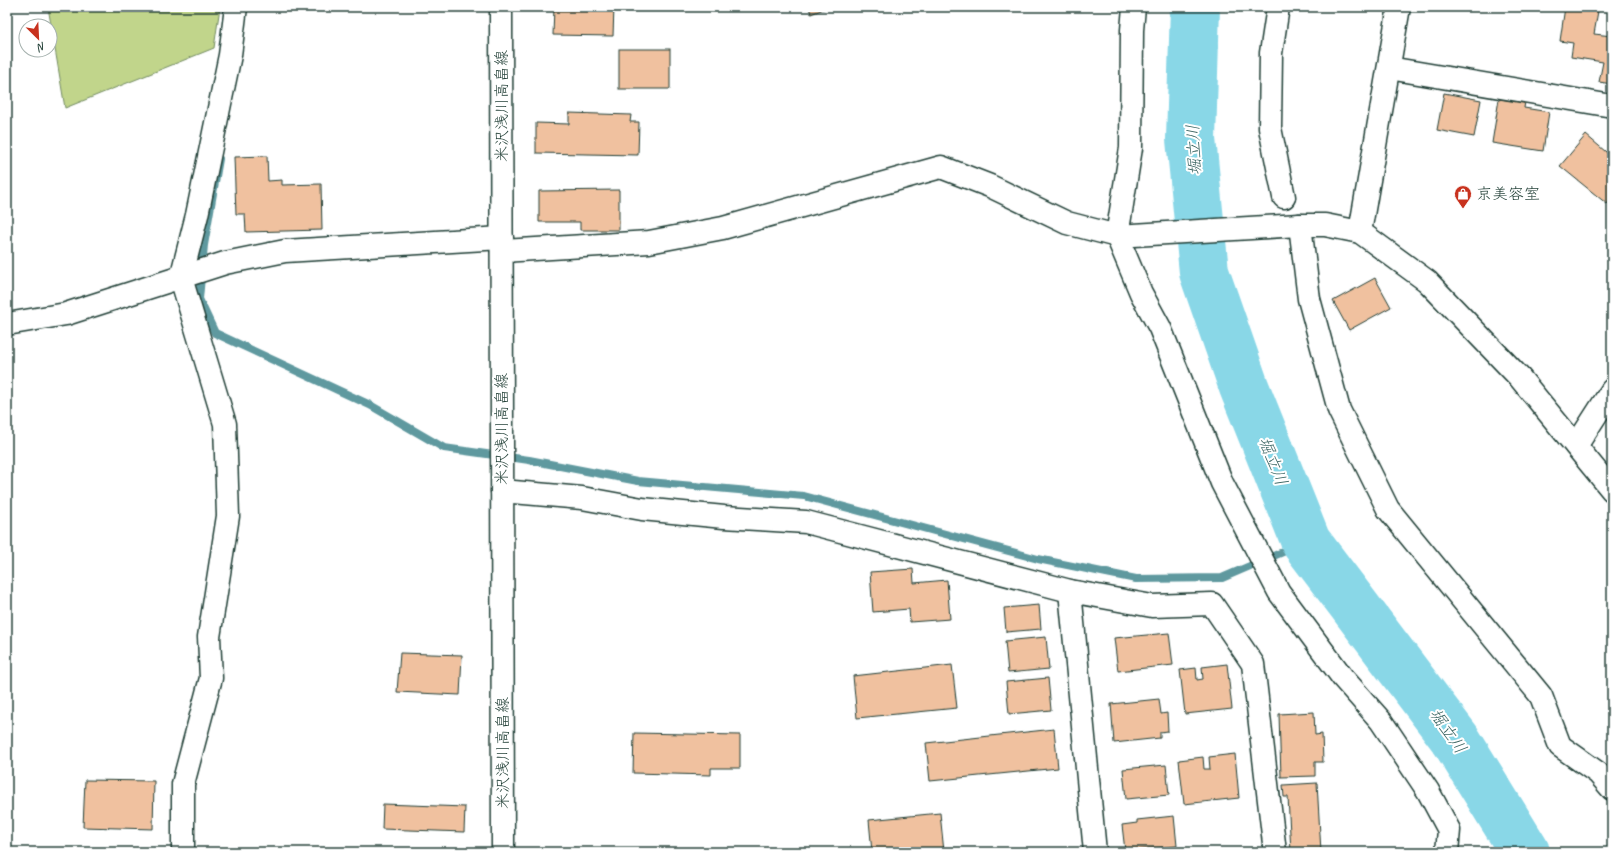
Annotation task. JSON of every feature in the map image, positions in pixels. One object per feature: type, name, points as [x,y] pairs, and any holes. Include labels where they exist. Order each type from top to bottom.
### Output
[{"type":"street","points":[[183,852],[183,784],[211,678],[210,637],[228,516],[224,424],[186,276],[228,62],[236,7]]},
{"type":"street","name":"米沢浅川高畠線","points":[[501,7],[503,852]]},
{"type":"street","points":[[1134,7],[1132,30],[1131,148],[1117,236],[1141,293],[1160,328],[1222,483],[1279,592],[1343,678],[1381,721],[1428,790],[1449,830],[1447,852]]},
{"type":"street","points":[[1278,7],[1272,53],[1270,128],[1284,197]]},
{"type":"street","points":[[1360,232],[1399,7]]},
{"type":"street","points":[[1389,68],[1612,106]]},
{"type":"street","points":[[7,324],[66,314],[225,263],[285,251],[502,244],[649,242],[723,228],[941,167],[990,186],[1067,223],[1117,236],[1325,225],[1360,232],[1427,281],[1520,378],[1612,490]]},
{"type":"street","points":[[1291,226],[1338,410],[1388,510],[1540,696],[1560,746],[1598,772],[1612,789]]},
{"type":"street","points":[[1576,446],[1612,390]]},
{"type":"street","points":[[502,491],[582,498],[642,509],[724,517],[806,522],[1070,591],[1152,606],[1212,604],[1253,664],[1275,852]]},
{"type":"street","points":[[1070,591],[1095,852]]},
{"type":"green space","points":[[48,7],[220,7],[214,48],[65,108],[57,58],[58,58],[58,18],[50,18]]},
{"type":"building","points":[[554,7],[614,7],[613,36],[553,35]]},
{"type":"building","points":[[809,7],[829,7],[811,14]]},
{"type":"building","points":[[1565,7],[1598,11],[1594,34],[1612,36],[1612,84],[1599,82],[1603,62],[1571,57],[1573,43],[1560,41]]},
{"type":"building","points":[[619,49],[670,49],[670,89],[619,89]]},
{"type":"building","points":[[1444,93],[1481,100],[1474,137],[1437,130]]},
{"type":"building","points":[[1499,99],[1525,102],[1524,108],[1549,112],[1543,151],[1492,143]]},
{"type":"building","points":[[569,113],[631,115],[630,122],[639,122],[638,155],[536,153],[536,123],[569,124]]},
{"type":"building","points":[[1586,135],[1612,157],[1612,198],[1607,204],[1560,166]]},
{"type":"building","points":[[267,156],[268,181],[282,180],[282,185],[321,184],[322,230],[246,232],[245,214],[236,214],[234,157]]},
{"type":"building","points":[[619,190],[619,230],[580,230],[580,222],[539,222],[539,191]]},
{"type":"building","points":[[1375,278],[1391,307],[1349,330],[1333,301]]},
{"type":"building","points":[[913,569],[914,583],[947,580],[950,619],[910,622],[909,609],[873,612],[870,572]]},
{"type":"building","points":[[1039,605],[1041,629],[1006,632],[1004,608]]},
{"type":"building","points":[[1169,633],[1173,665],[1118,671],[1114,638]]},
{"type":"building","points":[[1046,637],[1049,669],[1008,673],[1005,641]]},
{"type":"building","points":[[400,653],[462,655],[460,695],[397,692]]},
{"type":"building","points":[[1227,664],[1232,709],[1185,714],[1180,670],[1196,668],[1197,680],[1203,679],[1202,667]]},
{"type":"building","points":[[952,665],[957,708],[857,718],[853,676]]},
{"type":"building","points":[[1048,678],[1051,710],[1009,714],[1006,682]]},
{"type":"building","points":[[1159,699],[1161,714],[1167,713],[1168,731],[1160,732],[1160,738],[1114,743],[1111,704]]},
{"type":"building","points":[[1314,712],[1315,735],[1322,734],[1323,762],[1315,762],[1315,776],[1281,777],[1279,714]]},
{"type":"building","points":[[1054,729],[1058,768],[930,781],[926,743]]},
{"type":"building","points":[[634,733],[740,735],[740,768],[711,768],[711,775],[633,773]]},
{"type":"building","points":[[1235,754],[1239,798],[1184,804],[1179,760],[1203,757],[1204,769],[1210,769],[1209,757]]},
{"type":"building","points":[[1166,765],[1169,795],[1126,799],[1123,769]]},
{"type":"building","points":[[85,780],[154,781],[153,829],[83,827]]},
{"type":"building","points":[[1317,783],[1321,852],[1291,852],[1288,797],[1284,797],[1283,785]]},
{"type":"building","points":[[383,804],[465,807],[464,832],[382,829]]},
{"type":"building","points":[[940,813],[944,852],[872,852],[869,820]]},
{"type":"building","points":[[1174,816],[1177,846],[1125,851],[1122,825],[1137,823],[1137,820]]},
{"type":"building","points":[[576,848],[576,852],[545,852],[545,849]]},
{"type":"waterway","name":"堀立川","points":[[1195,7],[1191,139],[1204,272],[1244,387],[1306,542],[1456,740],[1525,852]]},
{"type":"waterway","points":[[219,159],[204,245],[199,299],[215,333],[370,405],[444,448],[529,460],[638,481],[804,496],[1038,559],[1136,579],[1222,578],[1306,542]]},
{"type":"place","name":"京美容室","points":[[1463,209]]}]
